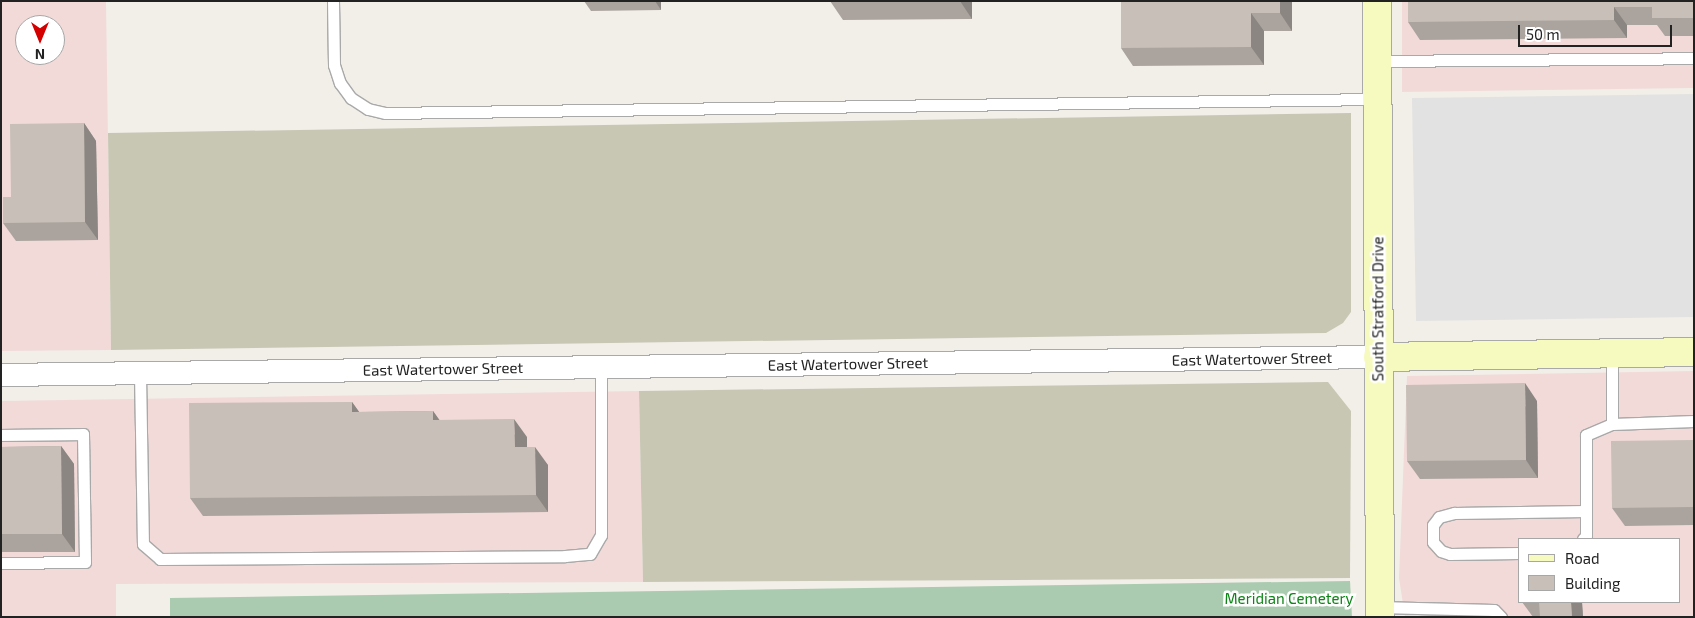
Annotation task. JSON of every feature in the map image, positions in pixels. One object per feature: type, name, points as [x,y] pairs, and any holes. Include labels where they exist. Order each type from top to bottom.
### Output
[{"type":"street","name":"South Stratford Drive","points":[[1377,1],[1380,612]]},
{"type":"street","name":"East Watertower Street","points":[[1,376],[1694,352]]},
{"type":"lane","points":[[333,1],[334,65],[340,83],[351,98],[368,109],[386,114],[1377,99]]},
{"type":"lane","points":[[1377,61],[1694,58]]},
{"type":"lane","points":[[1612,353],[1612,424]]},
{"type":"lane","points":[[140,374],[143,544],[160,559],[565,556],[590,554],[601,535],[601,367]]},
{"type":"lane","points":[[1585,538],[1586,435],[1612,424],[1694,421]]},
{"type":"lane","points":[[1,435],[83,434],[85,562],[1,563]]},
{"type":"lane","points":[[1518,553],[1450,554],[1441,551],[1433,542],[1433,525],[1439,517],[1454,514],[1586,511]]},
{"type":"lane","points":[[1380,612],[1494,610],[1501,617]]},
{"type":"shaded area","points":[[1,1],[106,1],[111,350],[1,351]]},
{"type":"shaded area","points":[[1402,1],[1694,1],[1694,88],[1402,92]]},
{"type":"shaded area","points":[[1694,94],[1694,317],[1416,321],[1412,98]]},
{"type":"shaded area","points":[[1351,113],[1351,312],[1343,323],[1326,333],[111,350],[108,133]]},
{"type":"shaded area","points":[[1694,371],[1694,617],[1405,617],[1399,578],[1407,376]]},
{"type":"shaded area","points":[[1328,382],[1351,411],[1350,578],[643,582],[639,391]]},
{"type":"shaded area","points":[[639,391],[643,582],[116,584],[116,617],[1,617],[1,401]]},
{"type":"green space","name":"Meridian Cemetery","points":[[1350,581],[1352,617],[170,617],[170,598]]},
{"type":"building","points":[[830,1],[916,1],[830,2]]},
{"type":"building","points":[[1121,1],[1280,1],[1280,13],[1251,13],[1251,47],[1121,48]]},
{"type":"building","points":[[1408,1],[1694,1],[1694,18],[1652,18],[1652,7],[1614,7],[1614,20],[1408,22]]},
{"type":"building","points":[[84,123],[85,222],[3,223],[3,197],[11,197],[10,124]]},
{"type":"building","points":[[1525,383],[1526,460],[1407,461],[1406,385]]},
{"type":"building","points":[[352,402],[352,412],[433,411],[433,420],[514,419],[515,447],[535,447],[536,495],[190,498],[189,403]]},
{"type":"building","points":[[1694,440],[1694,507],[1612,508],[1611,441]]},
{"type":"building","points":[[61,446],[62,534],[1,534],[1,447]]},
{"type":"building","points":[[1539,603],[1571,603],[1572,617],[1540,617]]}]
